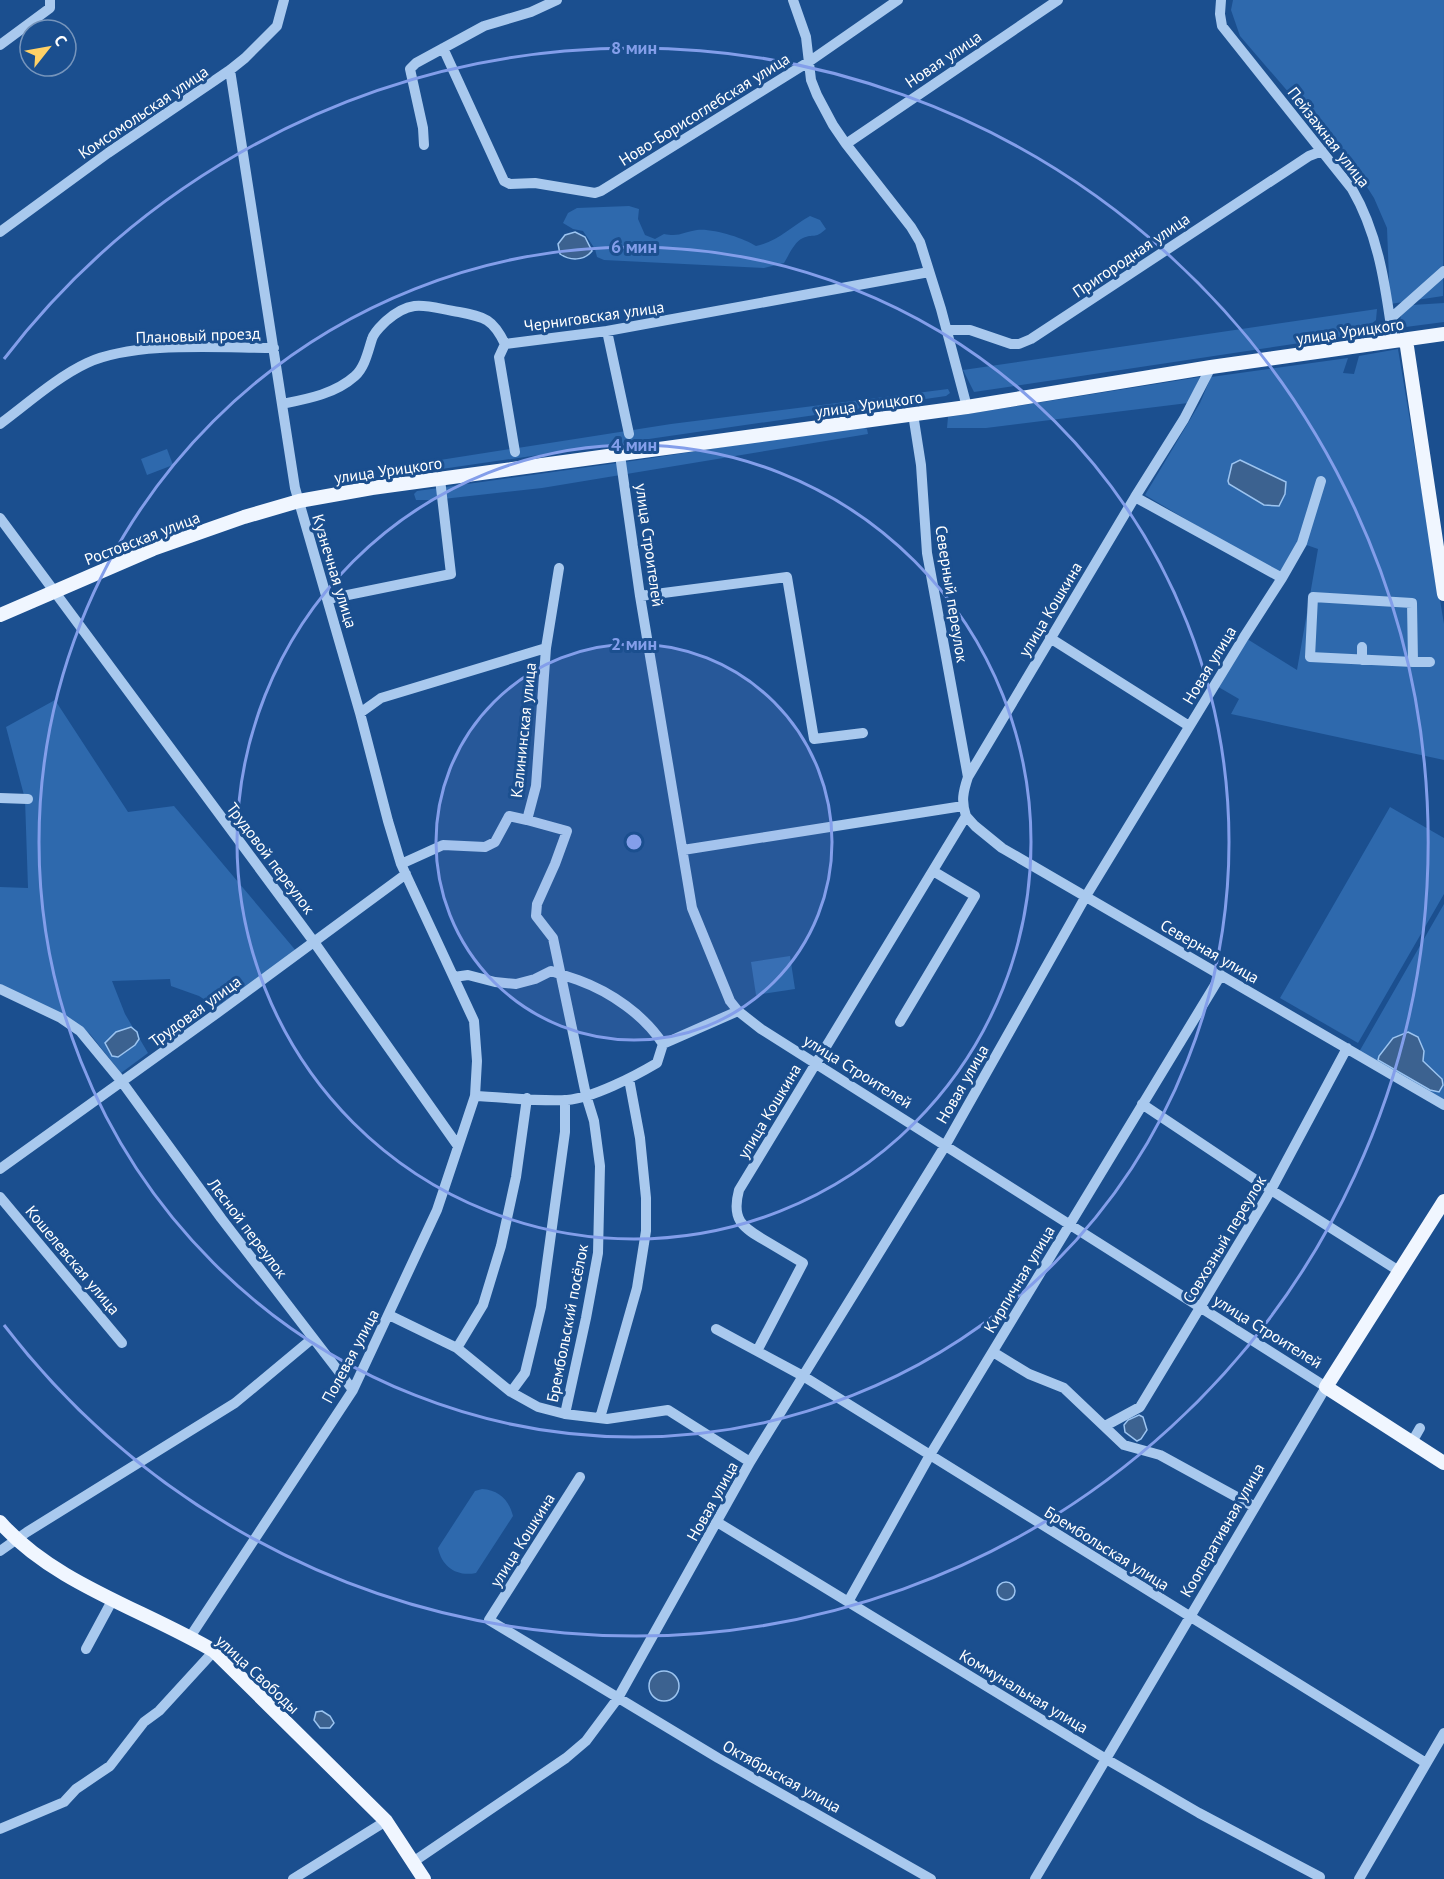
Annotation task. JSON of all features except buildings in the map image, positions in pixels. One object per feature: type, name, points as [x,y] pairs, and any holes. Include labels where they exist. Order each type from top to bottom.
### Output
[{"type":"main road","name":"улица Урицкого","points":[[298,501],[440,479],[968,407],[1211,367],[1444,334]]},
{"type":"main road","points":[[1399,340],[1444,594]]},
{"type":"main road","name":"Ростовская улица","points":[[0,615],[153,549],[298,501]]},
{"type":"main road","name":"Кооперативная улица","points":[[1326,1387],[1444,1201]]},
{"type":"main road","name":"улица Строителей","points":[[1326,1387],[1444,1463]]},
{"type":"main road","name":"улица Свободы","points":[[0,1522],[15,1539],[61,1573],[214,1651],[386,1821],[424,1879]]},
{"type":"street","name":"Комсомольская улица","points":[[0,232],[108,153],[230,70],[277,26],[284,0]]},
{"type":"street","points":[[424,145],[423,128],[410,69],[416,63],[484,26],[531,12],[557,0]]},
{"type":"street","points":[[793,0],[807,37],[812,80],[833,125],[920,242],[948,330],[968,407]]},
{"type":"street","name":"Ново-Борисоглебская улица","points":[[443,48],[504,180],[510,184],[535,183],[590,192],[602,191],[810,61],[898,0]]},
{"type":"street","name":"Новая улица","points":[[846,144],[1058,0]]},
{"type":"street","name":"Пейзажная улица","points":[[1221,0],[1222,26],[1352,189],[1364,210],[1375,239],[1390,319],[1399,340]]},
{"type":"street","points":[[0,45],[50,4]]},
{"type":"street","name":"Кузнечная улица","points":[[230,70],[298,501],[328,599],[403,869],[474,1021],[477,1061]]},
{"type":"street","name":"Пригородная улица","points":[[948,330],[970,330],[1011,344],[1019,344],[1031,339],[1309,156],[1322,151]]},
{"type":"street","points":[[1390,319],[1444,271]]},
{"type":"street","name":"Черниговская улица","points":[[282,404],[331,391],[356,375],[364,363],[373,335],[397,311],[407,306],[482,316],[493,325],[505,344],[607,331],[929,272]]},
{"type":"street","points":[[607,331],[629,434]]},
{"type":"street","points":[[505,344],[499,357],[515,452]]},
{"type":"street","name":"Плановый проезд","points":[[0,424],[75,368],[117,353],[156,348],[274,348]]},
{"type":"street","name":"улица Кошкина","points":[[757,1351],[803,1263],[745,1229],[738,1216],[736,1203],[739,1190],[933,871],[965,811],[962,793],[968,777],[1184,419],[1211,367]]},
{"type":"street","name":"Северный переулок","points":[[913,414],[921,465],[927,553],[968,777]]},
{"type":"street","name":"улица Строителей","points":[[621,455],[640,596],[692,908],[728,999],[738,1011],[761,1029],[1326,1387]]},
{"type":"street","points":[[328,599],[451,574],[440,479]]},
{"type":"street","name":"Новая улица","points":[[413,1862],[566,1758],[586,1741],[618,1698],[750,1462],[945,1146],[1086,897],[1282,578],[1302,543],[1321,481]]},
{"type":"street","points":[[1135,497],[1282,578]]},
{"type":"street","name":"Трудовой переулок","points":[[0,518],[314,942],[458,1146]]},
{"type":"street","name":"Калининская улица","points":[[403,869],[443,845],[485,847],[495,842],[509,816],[528,820],[536,786],[546,648],[559,568]]},
{"type":"street","points":[[640,596],[787,577],[814,739],[863,733]]},
{"type":"street","points":[[1413,662],[1417,604],[1381,606],[1344,604],[1313,597],[1310,657],[1362,660],[1382,660],[1413,662],[1430,662]]},
{"type":"street","points":[[1050,638],[1189,726]]},
{"type":"street","points":[[1342,658],[1343,646]]},
{"type":"street","points":[[1362,647],[1362,660]]},
{"type":"street","points":[[360,713],[381,698],[546,648]]},
{"type":"street","points":[[1382,660],[1383,648]]},
{"type":"street","points":[[0,798],[28,799]]},
{"type":"street","points":[[683,850],[965,811]]},
{"type":"street","name":"Северная улица","points":[[965,811],[975,826],[1002,848],[1444,1104]]},
{"type":"street","points":[[528,820],[567,831],[537,904],[536,916],[553,938],[585,1095]]},
{"type":"street","name":"Трудовая улица","points":[[0,1169],[314,942],[403,869]]},
{"type":"street","points":[[900,1022],[975,896],[933,871]]},
{"type":"street","points":[[454,977],[468,975],[495,982],[516,984],[535,979],[551,971],[580,980],[626,1005],[652,1027],[663,1044]]},
{"type":"street","name":"Кирпичная улица","points":[[848,1602],[930,1455],[1221,975]]},
{"type":"street","name":"Лесной переулок","points":[[0,989],[61,1018],[80,1032],[122,1082],[221,1218],[353,1390]]},
{"type":"street","points":[[475,1096],[566,1100],[585,1095],[629,1079],[657,1063],[663,1044],[738,1011]]},
{"type":"street","name":"Совхозный переулок","points":[[1105,1426],[1140,1407],[1271,1190],[1347,1048]]},
{"type":"street","name":"Полевая улица","points":[[190,1637],[353,1390],[437,1210],[475,1096],[477,1061]]},
{"type":"street","points":[[600,1418],[637,1288],[646,1232],[646,1198],[640,1137],[629,1079]]},
{"type":"street","name":"Брембольский посёлок","points":[[565,1414],[598,1253],[600,1166],[594,1121],[585,1095]]},
{"type":"street","points":[[457,1348],[483,1305],[501,1246],[516,1177],[527,1098]]},
{"type":"street","name":"Брембольский посёлок","points":[[511,1392],[525,1373],[541,1307],[565,1132],[566,1100]]},
{"type":"street","points":[[1142,1104],[1271,1190],[1399,1271]]},
{"type":"street","name":"Кошелевская улица","points":[[0,1197],[122,1342]]},
{"type":"street","points":[[389,1316],[457,1348],[511,1392],[538,1407],[565,1414],[600,1418],[668,1410],[750,1462]]},
{"type":"street","name":"Брембольская улица","points":[[716,1329],[803,1376],[1426,1763]]},
{"type":"street","points":[[0,1551],[15,1539],[235,1403],[313,1338]]},
{"type":"street","points":[[993,1352],[1029,1374],[1064,1388],[1124,1445],[1160,1455],[1254,1507]]},
{"type":"street","name":"Кооперативная улица","points":[[1035,1879],[1326,1387]]},
{"type":"street","points":[[1412,1442],[1420,1428]]},
{"type":"street","name":"улица Кошкина","points":[[580,1477],[489,1620],[618,1698]]},
{"type":"street","name":"Коммунальная улица","points":[[717,1522],[1106,1759],[1199,1813],[1320,1877]]},
{"type":"street","points":[[87,1649],[113,1599]]},
{"type":"street","points":[[0,1829],[64,1802],[76,1790],[110,1766],[144,1722],[159,1712],[214,1651]]},
{"type":"street","name":"Октябрьская улица","points":[[618,1698],[718,1758],[931,1879]]},
{"type":"street","points":[[1359,1879],[1444,1733]]},
{"type":"street","points":[[293,1879],[386,1821]]},
{"type":"shaded area","points":[[1233,0],[1444,0],[1443,296],[1390,304],[1387,228],[1374,198],[1358,173],[1240,36],[1231,10]]},
{"type":"shaded area","points":[[629,206],[639,209],[638,219],[645,235],[655,239],[664,234],[678,235],[703,230],[728,234],[756,246],[778,237],[810,216],[820,220],[826,229],[819,234],[800,240],[784,263],[764,268],[604,260],[597,257],[595,249],[583,231],[573,229],[563,223],[568,213],[577,208]]},
{"type":"shaded area","points":[[575,232],[585,237],[592,251],[585,257],[577,259],[560,254],[558,244],[565,235]]},
{"type":"shaded area","points":[[1444,303],[1444,322],[1398,328],[1401,316],[1412,305]]},
{"type":"shaded area","points":[[1377,309],[1376,320],[1360,334],[974,392],[963,370]]},
{"type":"shaded area","points":[[1398,349],[1444,624],[1444,760],[1231,714],[1239,699],[1215,685],[1244,637],[1297,670],[1318,549],[1301,543],[1280,575],[1145,495],[1200,403],[1211,377],[1348,358],[1343,373],[1354,374],[1359,356]]},
{"type":"shaded area","points":[[1200,377],[1188,403],[986,428],[947,428],[948,417]]},
{"type":"shaded area","points":[[948,389],[950,393],[946,396],[421,472],[418,468],[421,463],[671,424]]},
{"type":"shaded area","points":[[859,426],[867,429],[868,434],[542,488],[434,500],[416,500],[414,494],[417,491]]},
{"type":"shaded area","points":[[167,449],[173,465],[147,475],[141,459]]},
{"type":"shaded area","points":[[1240,460],[1286,482],[1285,494],[1279,506],[1264,505],[1229,484],[1232,464]]},
{"type":"shaded area","points":[[55,700],[128,812],[174,806],[297,952],[219,1009],[199,996],[171,986],[170,979],[112,981],[125,1014],[148,1053],[121,1073],[90,1034],[76,1023],[0,985],[0,887],[28,888],[25,799],[6,727]]},
{"type":"shaded area","points":[[1390,807],[1444,838],[1444,894],[1358,1043],[1280,998]]},
{"type":"shaded area","points":[[1444,904],[1444,1101],[1359,1052]]},
{"type":"shaded area","points":[[790,956],[795,989],[756,995],[751,962]]},
{"type":"shaded area","points":[[131,1027],[137,1032],[139,1039],[135,1045],[118,1057],[112,1056],[105,1043],[116,1032]]},
{"type":"shaded area","points":[[1408,1032],[1418,1037],[1424,1051],[1423,1061],[1442,1079],[1443,1085],[1439,1092],[1430,1090],[1378,1060],[1393,1038]]},
{"type":"shaded area","points":[[1139,1415],[1143,1417],[1147,1430],[1137,1441],[1125,1432],[1124,1425],[1128,1420]]},
{"type":"shaded area","points":[[482,1489],[493,1491],[502,1497],[509,1505],[513,1516],[476,1573],[457,1572],[443,1560],[438,1548],[475,1491]]},
{"type":"shaded area","points":[[1002,1582],[1010,1582],[1015,1587],[1013,1598],[1002,1600],[997,1595],[997,1587]]},
{"type":"shaded area","points":[[664,1671],[675,1675],[679,1686],[675,1697],[664,1701],[653,1697],[649,1686],[653,1675]]},
{"type":"shaded area","points":[[322,1711],[330,1716],[334,1723],[330,1728],[320,1728],[314,1720],[316,1712]]}]
